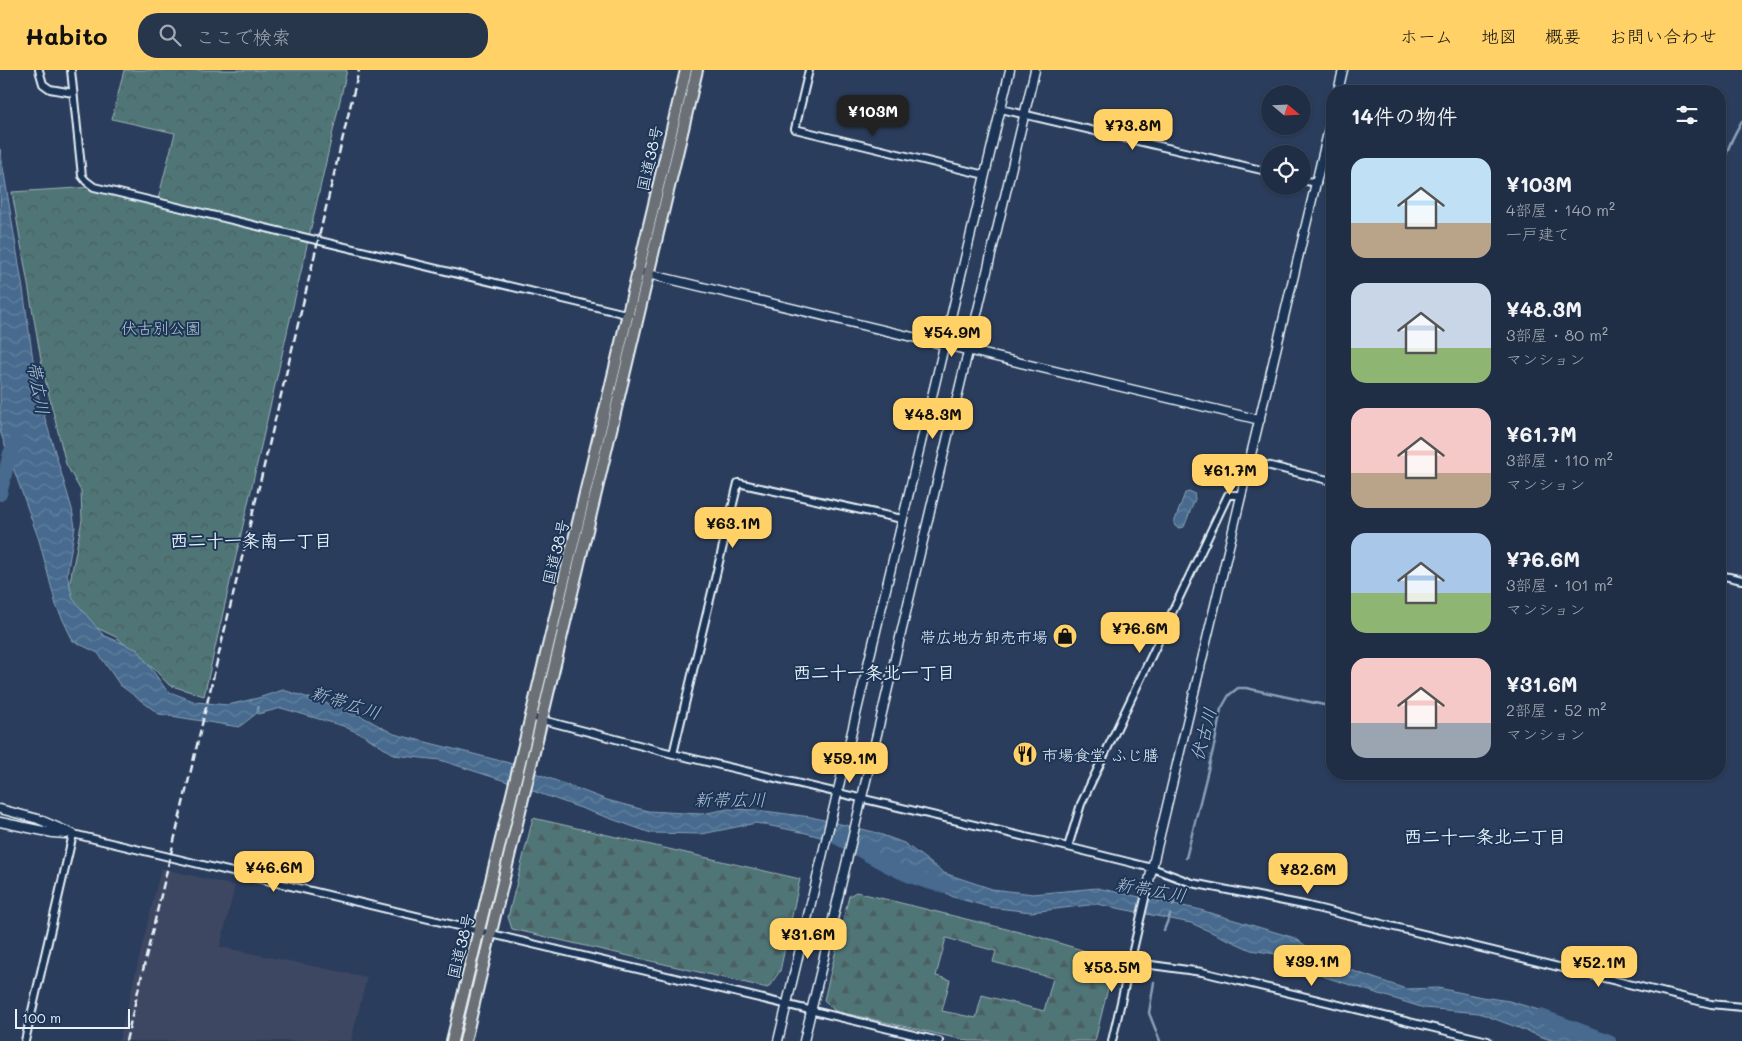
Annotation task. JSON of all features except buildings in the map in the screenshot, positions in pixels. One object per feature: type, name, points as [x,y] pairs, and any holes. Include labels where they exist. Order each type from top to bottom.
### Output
[{"type":"highway","name":"国道38号","points":[[452,1041],[686,70]]},
{"type":"highway","name":"国道38号","points":[[465,1041],[697,70]]},
{"type":"street","points":[[40,70],[43,84],[50,89],[73,93]]},
{"type":"street","points":[[71,70],[82,176],[94,187],[638,317]]},
{"type":"street","points":[[808,70],[795,129],[985,175]]},
{"type":"street","points":[[778,1041],[1010,70]]},
{"type":"street","points":[[804,1041],[1035,70]]},
{"type":"street","points":[[1339,85],[1343,70]]},
{"type":"street","points":[[1000,109],[1261,170]]},
{"type":"street","points":[[1112,1041],[1326,143]]},
{"type":"street","points":[[1311,182],[1317,183]]},
{"type":"street","points":[[637,272],[1260,420]]},
{"type":"street","points":[[1250,461],[1326,480]]},
{"type":"street","points":[[673,754],[738,483],[902,519]]},
{"type":"street","points":[[1068,847],[1081,804],[1228,495],[1242,495]]},
{"type":"street","points":[[1726,576],[1742,580]]},
{"type":"street","points":[[531,717],[673,754],[1152,868],[1192,883],[1304,905],[1711,1004],[1742,1007]]},
{"type":"street","points":[[0,809],[38,819],[73,834],[939,1041]]},
{"type":"street","points":[[0,822],[53,833],[73,834]]},
{"type":"street","points":[[25,1041],[73,834]]},
{"type":"street","points":[[1130,962],[1202,972],[1488,1041]]},
{"type":"shaded area","points":[[161,868],[235,886],[220,947],[367,977],[351,1041],[119,1041]]},
{"type":"green space","name":"伏古別公園","points":[[124,70],[347,70],[204,696],[169,685],[156,671],[116,637],[97,628],[75,612],[69,587],[82,520],[81,491],[66,464],[43,371],[12,192],[94,187],[157,203],[175,133],[112,119]]},
{"type":"green space","points":[[533,818],[800,879],[780,971],[768,988],[512,929],[508,917]]},
{"type":"green space","points":[[856,892],[1039,937],[1115,960],[1095,1041],[969,1041],[835,1011],[824,1000],[849,896]],"holes":[[[946,938],[996,951],[993,962],[1053,978],[1044,1011],[982,995],[976,1018],[942,1011],[950,980],[936,976]]]},
{"type":"water","points":[[0,149],[38,395],[72,509],[75,527],[67,574],[73,599],[103,635],[138,650],[167,691],[196,702],[228,705],[283,690],[352,711],[394,734],[509,763],[607,800],[648,811],[702,814],[728,809],[756,810],[811,817],[874,832],[904,843],[944,873],[992,889],[1033,894],[1097,888],[1197,909],[1295,938],[1330,963],[1406,989],[1438,988],[1509,1001],[1542,1011],[1578,1034],[1610,1041],[1553,1041],[1479,1013],[1424,1008],[1325,977],[1288,956],[1251,950],[1191,923],[1097,904],[1031,912],[989,907],[953,897],[874,852],[806,833],[756,823],[702,834],[651,833],[440,760],[394,755],[365,736],[343,726],[281,708],[258,714],[258,706],[257,713],[239,727],[159,714],[120,685],[98,653],[73,641],[56,605],[39,540],[0,431]]},
{"type":"water","points":[[1185,493],[1194,493],[1195,499],[1184,527],[1179,528],[1174,523]]},
{"type":"waterway","name":"伏古川","points":[[1726,155],[1742,121]]},
{"type":"waterway","name":"伏古川","points":[[1726,225],[1726,242]]},
{"type":"waterway","name":"帯広川","points":[[0,494],[10,453],[17,441]]},
{"type":"waterway","name":"伏古川","points":[[1186,858],[1215,742],[1221,709],[1229,695],[1238,688],[1246,688],[1324,705],[1326,704]]},
{"type":"waterway","name":"新帯広川","points":[[838,838],[903,873],[917,879],[946,886]]},
{"type":"waterway","name":"伏古川","points":[[1173,905],[1178,894]]},
{"type":"waterway","name":"伏古川","points":[[1164,930],[1170,915]]},
{"type":"waterway","name":"伏古川","points":[[1154,982],[1149,1013],[1160,1041]]},
{"type":"waterway","name":"新帯広川","points":[[1541,1016],[1609,1041]]},
{"type":"railway","points":[[126,1041],[359,70]]},
{"type":"place","name":"帯広地方卸売市場","points":[[1065,636]]},
{"type":"place","name":"市場食堂 ふじ膳","points":[[1025,754]]},
{"type":"district","name":"西二十一条南一丁目","points":[[251,540]]},
{"type":"district","name":"西二十一条北一丁目","points":[[874,672]]},
{"type":"district","name":"西二十一条北二丁目","points":[[1485,836]]}]
